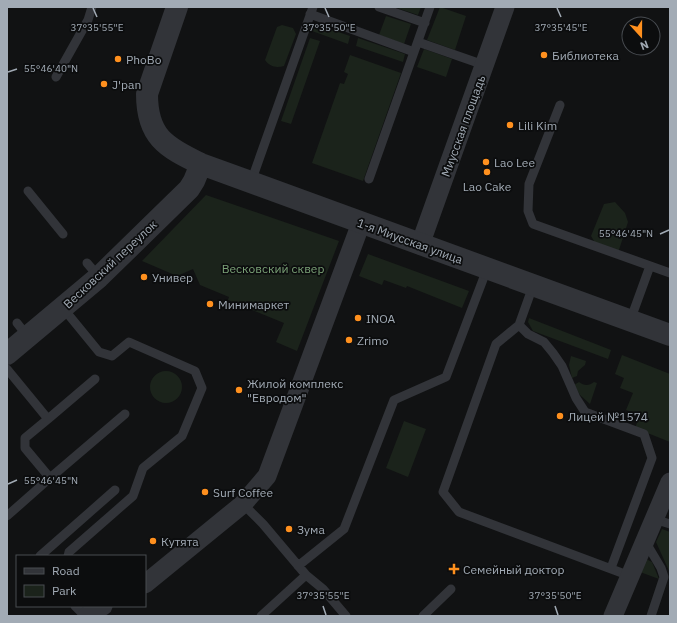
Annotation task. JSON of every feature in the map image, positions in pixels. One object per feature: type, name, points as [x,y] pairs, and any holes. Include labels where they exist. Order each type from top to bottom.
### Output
[{"type":"street","name":"1-я Миусская улица","points":[[177,7],[147,94],[148,114],[152,127],[156,134],[176,151],[201,164],[670,335]]},
{"type":"street","name":"Миусская площадь","points":[[420,245],[505,7]]},
{"type":"street","name":"Весковский переулок","points":[[7,354],[23,330],[63,308],[93,270],[189,189],[201,164]]},
{"type":"street","points":[[146,583],[243,504],[267,476],[361,223]]},
{"type":"street","points":[[613,616],[645,541],[662,522],[670,482]]},
{"type":"street","points":[[86,616],[100,607]]},
{"type":"lane","points":[[56,77],[88,20],[92,7]]},
{"type":"lane","points":[[379,7],[425,23]]},
{"type":"lane","points":[[370,178],[430,7]]},
{"type":"lane","points":[[251,182],[311,10],[414,52]]},
{"type":"lane","points":[[418,42],[484,65]]},
{"type":"lane","points":[[560,105],[529,184],[528,211],[533,224],[670,273]]},
{"type":"lane","points":[[28,191],[63,234]]},
{"type":"lane","points":[[630,321],[650,266]]},
{"type":"lane","points":[[298,566],[344,529],[394,400],[446,376],[487,269]]},
{"type":"lane","points":[[533,286],[519,325],[496,344],[443,492],[459,512],[630,576]]},
{"type":"lane","points":[[63,308],[99,352],[112,356],[129,342],[195,371],[202,388],[182,436],[143,468],[133,496],[69,552],[68,555]]},
{"type":"lane","points":[[519,325],[528,334],[544,342],[553,353],[562,366],[576,398],[585,412],[644,434],[652,458],[611,568]]},
{"type":"lane","points":[[7,369],[48,419]]},
{"type":"lane","points":[[50,478],[24,448],[25,438],[95,379]]},
{"type":"lane","points":[[7,516],[125,414]]},
{"type":"lane","points":[[41,555],[115,490]]},
{"type":"lane","points":[[243,504],[263,524],[306,575],[323,589],[346,616]]},
{"type":"lane","points":[[645,541],[664,576],[651,616]]},
{"type":"lane","points":[[261,616],[306,575]]},
{"type":"lane","points":[[423,616],[451,589]]},
{"type":"lane","points":[[76,607],[86,616]]},
{"type":"lane","points":[[103,607],[108,616]]},
{"type":"green space","points":[[394,7],[421,7],[418,15]]},
{"type":"green space","points":[[440,7],[466,16],[455,50],[427,40]]},
{"type":"green space","points":[[386,16],[411,24],[404,44],[379,35]]},
{"type":"green space","points":[[314,24],[350,36],[348,44],[312,31]]},
{"type":"green space","points":[[282,25],[293,28],[296,34],[284,66],[271,66],[265,60],[277,27]]},
{"type":"green space","points":[[310,38],[320,41],[291,124],[281,121]]},
{"type":"green space","points":[[358,38],[405,54],[403,62],[356,46]]},
{"type":"green space","points":[[424,49],[452,59],[446,77],[417,67]]},
{"type":"green space","points":[[350,55],[401,73],[363,181],[312,163],[340,83],[344,84],[348,74],[344,72]]},
{"type":"green space","name":"Весковский сквер","points":[[206,195],[339,241],[297,351],[276,342],[284,323],[228,300],[229,297],[200,285],[193,269],[177,276],[142,261]]},
{"type":"green space","points":[[615,202],[625,213],[628,222],[618,253],[597,246],[591,236],[604,204]]},
{"type":"green space","points":[[368,254],[469,291],[462,308],[407,286],[406,288],[384,280],[382,285],[359,276]]},
{"type":"green space","points":[[529,318],[611,350],[608,359],[533,331],[528,322]]},
{"type":"green space","points":[[622,355],[670,374],[670,442],[635,428],[640,415],[626,410],[633,393],[620,388],[624,378],[615,374]]},
{"type":"green space","points":[[571,356],[586,361],[585,365],[578,371],[577,376],[572,378],[569,365]]},
{"type":"green space","points":[[163,371],[169,371],[179,378],[182,387],[181,393],[175,400],[169,403],[163,403],[153,396],[150,390],[150,384],[157,374]]},
{"type":"green space","points":[[579,382],[586,385],[594,382],[597,383],[590,404],[580,395],[574,385]]},
{"type":"green space","points":[[404,421],[426,429],[408,477],[386,468]]},
{"type":"green space","points":[[662,529],[670,532],[670,573],[656,542]]},
{"type":"green space","points":[[646,559],[652,562],[659,579],[640,572]]},
{"type":"place","name":"Библиотека","points":[[544,55]]},
{"type":"place","name":"PhoBo","points":[[118,59]]},
{"type":"place","name":"J'pan","points":[[104,84]]},
{"type":"place","name":"Lili Kim","points":[[510,125]]},
{"type":"place","name":"Lao Lee","points":[[486,162]]},
{"type":"place","name":"Lao Cake","points":[[487,172]]},
{"type":"place","name":"Универ","points":[[144,277]]},
{"type":"place","name":"Минимаркет","points":[[210,304]]},
{"type":"place","name":"INOA","points":[[358,318]]},
{"type":"place","name":"Zrimo","points":[[349,340]]},
{"type":"place","name":"Жилой комплекс \"Евродом\"","points":[[239,390]]},
{"type":"place","name":"Лицей №1574","points":[[560,416]]},
{"type":"place","name":"Surf Coffee","points":[[205,492]]},
{"type":"place","name":"Зума","points":[[289,529]]},
{"type":"place","name":"Кутята","points":[[153,541]]},
{"type":"place","name":"Семейный доктор","points":[[454,569]]}]
